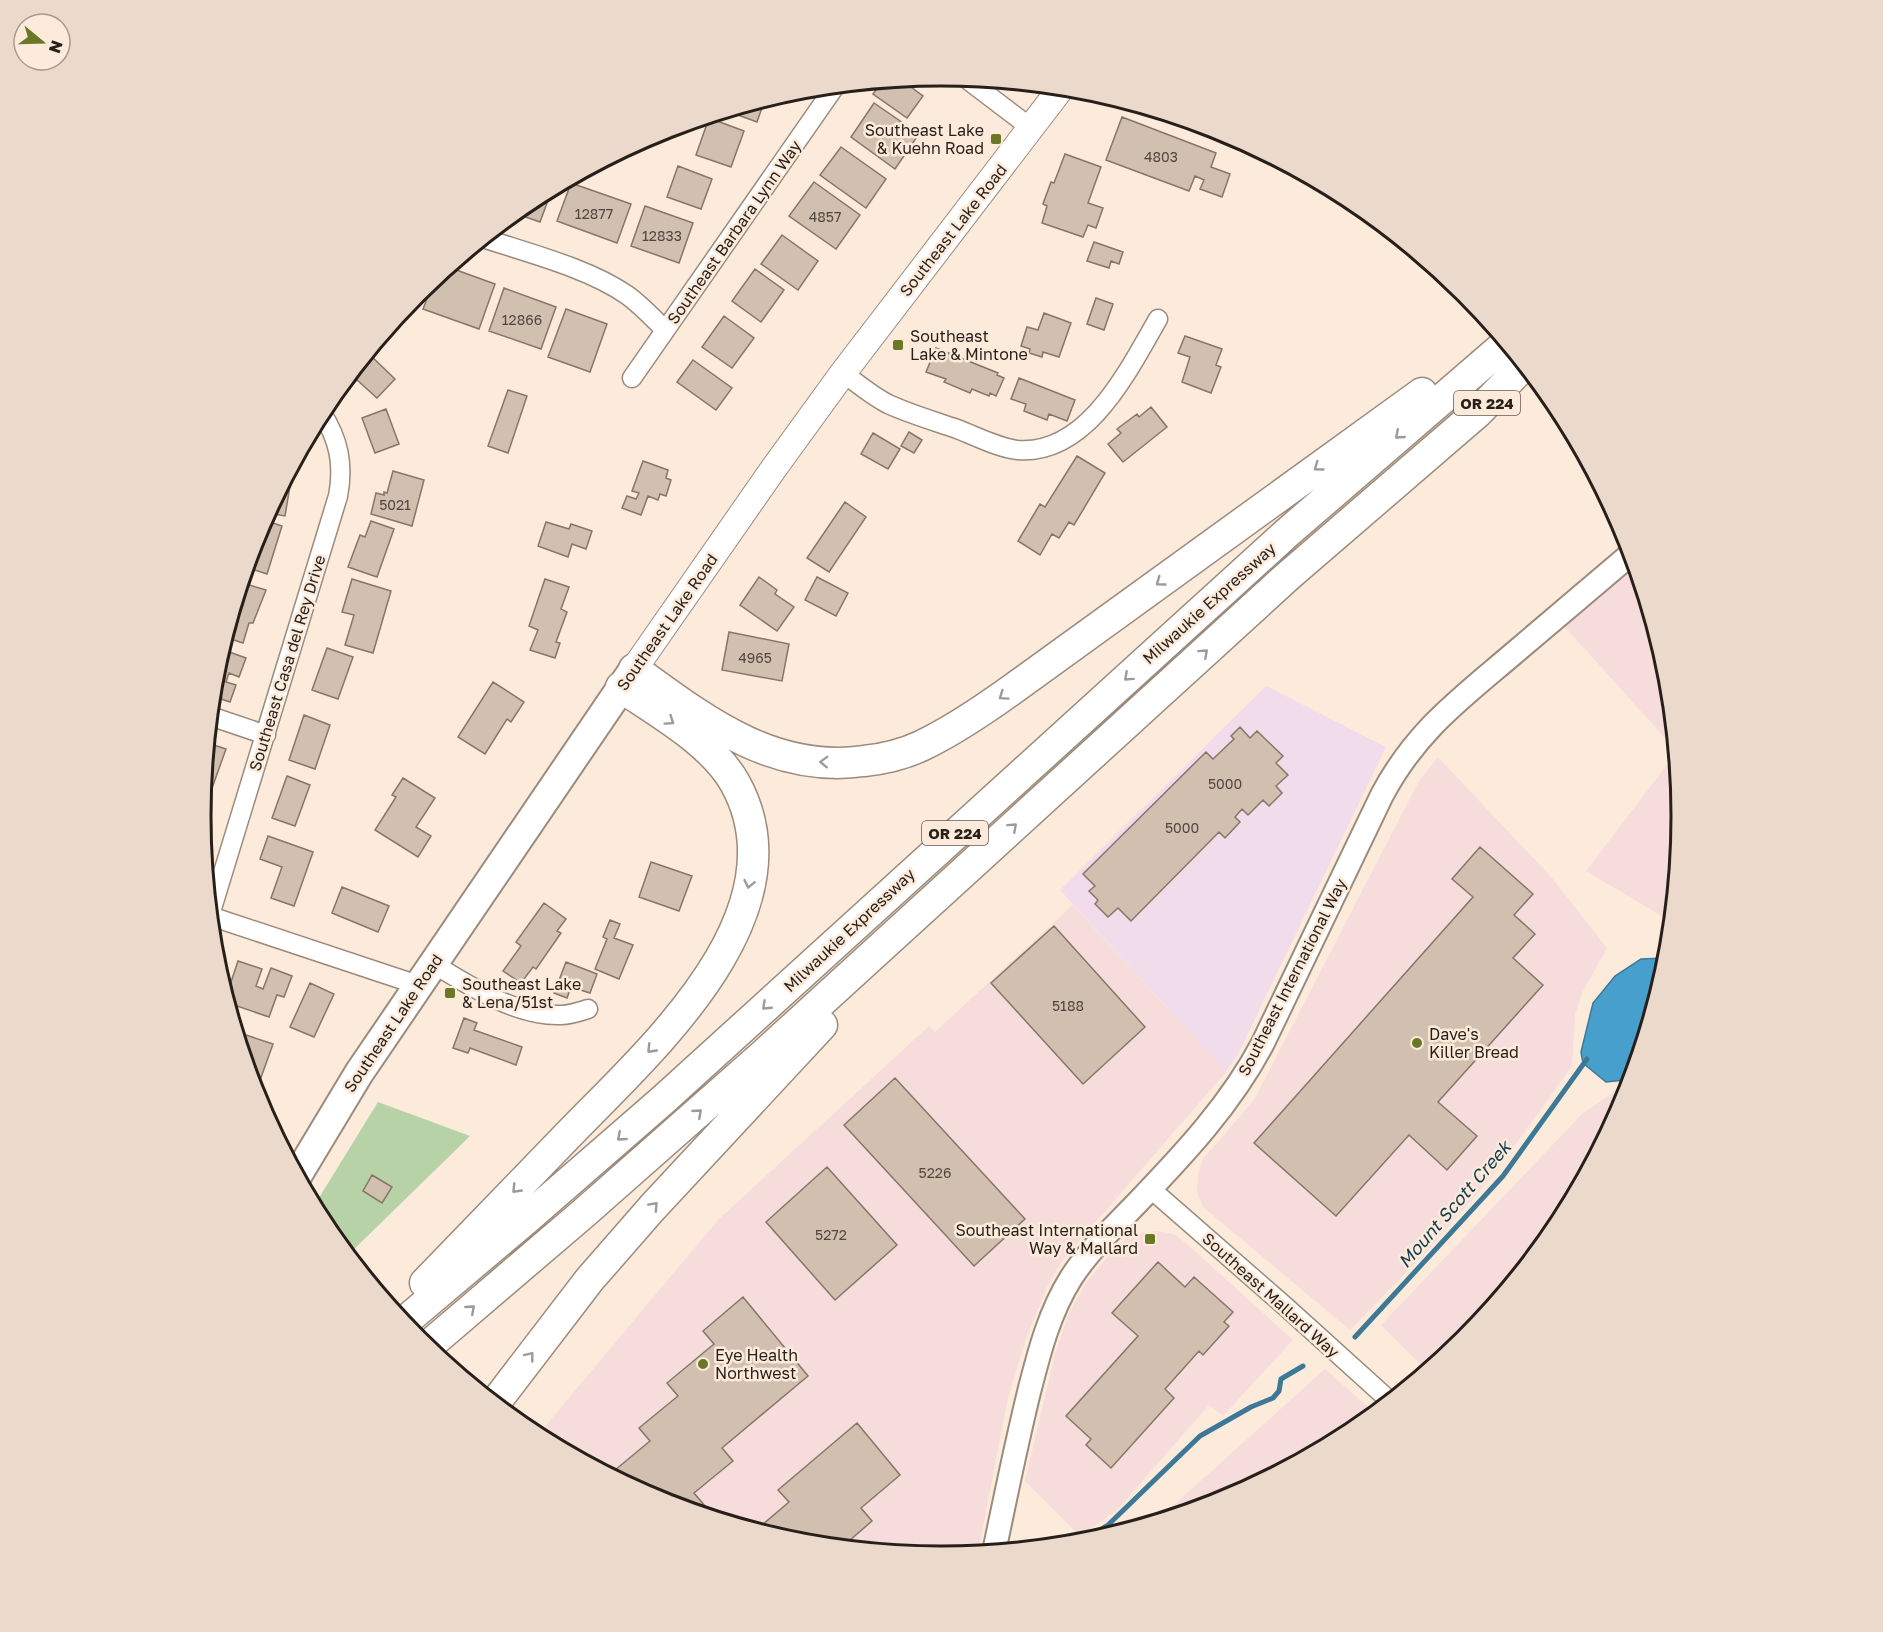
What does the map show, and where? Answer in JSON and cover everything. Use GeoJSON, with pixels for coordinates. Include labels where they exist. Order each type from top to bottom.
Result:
{"type":"FeatureCollection","features":[{"type":"Feature","properties":{"kind":"highway"},"geometry":{"type":"LineString","coordinates":[[628,678],[719,728],[760,748],[787,757],[812,762],[849,763],[882,759],[920,747],[962,724],[1010,691],[1415,397],[1501,346]]}},
{"type":"Feature","properties":{"kind":"highway","name":"Milwaukie Expressway"},"geometry":{"type":"LineString","coordinates":[[410,1318],[655,1108],[1288,532],[1502,347]]}},
{"type":"Feature","properties":{"kind":"highway","name":"Milwaukie Expressway"},"geometry":{"type":"LineString","coordinates":[[434,1341],[763,1055],[1288,576],[1477,413],[1520,369]]}},
{"type":"Feature","properties":{"kind":"highway"},"geometry":{"type":"LineString","coordinates":[[401,1307],[661,1040],[699,993],[720,961],[745,902],[752,870],[753,842],[747,812],[735,782],[718,761],[628,678]]}},
{"type":"Feature","properties":{"kind":"highway"},"geometry":{"type":"LineString","coordinates":[[500,1398],[590,1279],[629,1234],[951,884]]}},
{"type":"Feature","properties":{"kind":"main road","name":"Southeast Lake Road"},"geometry":{"type":"LineString","coordinates":[[302,1168],[344,1096],[425,974],[628,678],[843,373],[1056,95]]}},
{"type":"Feature","properties":{"kind":"street"},"geometry":{"type":"LineString","coordinates":[[977,87],[1031,128]]}},
{"type":"Feature","properties":{"kind":"street","name":"Southeast Barbara Lynn Way"},"geometry":{"type":"LineString","coordinates":[[632,378],[830,95]]}},
{"type":"Feature","properties":{"kind":"street"},"geometry":{"type":"LineString","coordinates":[[491,241],[560,264],[601,281],[626,295],[665,330]]}},
{"type":"Feature","properties":{"kind":"street"},"geometry":{"type":"LineString","coordinates":[[843,373],[887,403],[1006,447],[1032,449],[1061,440],[1084,426],[1120,384],[1158,319]]}},
{"type":"Feature","properties":{"kind":"street","name":"Southeast Casa del Rey Drive"},"geometry":{"type":"LineString","coordinates":[[216,894],[338,496],[341,463],[335,436],[327,422]]}},
{"type":"Feature","properties":{"kind":"street","name":"Southeast International Way"},"geometry":{"type":"LineString","coordinates":[[996,1544],[1022,1419],[1041,1348],[1054,1310],[1071,1277],[1209,1124],[1241,1081],[1256,1056],[1382,795],[1415,743],[1449,708],[1625,559]]}},
{"type":"Feature","properties":{"kind":"street"},"geometry":{"type":"LineString","coordinates":[[217,719],[266,735]]}},
{"type":"Feature","properties":{"kind":"street"},"geometry":{"type":"LineString","coordinates":[[218,917],[425,974],[526,1010],[563,1015],[588,1009]]}},
{"type":"Feature","properties":{"kind":"street","name":"Southeast Mallard Way"},"geometry":{"type":"LineString","coordinates":[[1151,1189],[1385,1397]]}},
{"type":"Feature","properties":{"kind":"shaded area"},"geometry":{"type":"Polygon","coordinates":[[[1629,571],[1647,627],[1658,673],[1668,741],[1563,625],[1629,571]]]}},
{"type":"Feature","properties":{"kind":"shaded area"},"geometry":{"type":"Polygon","coordinates":[[[1266,686],[1386,747],[1238,1054],[1226,1072],[1060,890],[1266,686]]]}},
{"type":"Feature","properties":{"kind":"shaded area"},"geometry":{"type":"Polygon","coordinates":[[[1438,757],[1552,878],[1607,948],[1582,993],[1575,1015],[1572,1066],[1495,1173],[1426,1252],[1350,1330],[1203,1207],[1197,1192],[1198,1174],[1203,1159],[1254,1100],[1419,781],[1438,757]]]}},
{"type":"Feature","properties":{"kind":"shaded area"},"geometry":{"type":"Polygon","coordinates":[[[1669,762],[1672,816],[1665,918],[1586,871],[1669,762]]]}},
{"type":"Feature","properties":{"kind":"shaded area"},"geometry":{"type":"Polygon","coordinates":[[[1073,905],[1226,1072],[1061,1262],[1047,1287],[1026,1339],[1008,1398],[980,1545],[894,1545],[846,1540],[752,1522],[662,1491],[576,1449],[544,1428],[718,1220],[929,1026],[935,1032],[1073,905]]]}},
{"type":"Feature","properties":{"kind":"shaded area"},"geometry":{"type":"Polygon","coordinates":[[[1617,1093],[1597,1139],[1549,1222],[1491,1298],[1458,1333],[1422,1366],[1381,1325],[1582,1114],[1611,1094],[1617,1093]]]}},
{"type":"Feature","properties":{"kind":"shaded area"},"geometry":{"type":"Polygon","coordinates":[[[1157,1231],[1174,1234],[1293,1340],[1223,1416],[1209,1405],[1117,1510],[1086,1531],[1077,1533],[1025,1481],[1055,1354],[1068,1315],[1085,1284],[1110,1254],[1125,1240],[1140,1233],[1157,1231]]]}},
{"type":"Feature","properties":{"kind":"shaded area"},"geometry":{"type":"Polygon","coordinates":[[[1325,1369],[1369,1408],[1307,1449],[1265,1471],[1221,1491],[1168,1511],[1325,1369]]]}},
{"type":"Feature","properties":{"kind":"green space"},"geometry":{"type":"Polygon","coordinates":[[[378,1102],[470,1136],[354,1249],[319,1198],[378,1102]]]}},
{"type":"Feature","properties":{"kind":"water"},"geometry":{"type":"Polygon","coordinates":[[[1658,958],[1647,1005],[1622,1080],[1606,1082],[1583,1063],[1581,1052],[1593,1003],[1615,976],[1641,959],[1658,958]]]}},
{"type":"Feature","properties":{"kind":"building"},"geometry":{"type":"Polygon","coordinates":[[[910,87],[923,96],[907,118],[873,94],[877,89],[910,87]]]}},
{"type":"Feature","properties":{"kind":"building"},"geometry":{"type":"Polygon","coordinates":[[[874,103],[919,134],[895,169],[851,137],[874,103]]]}},
{"type":"Feature","properties":{"kind":"building"},"geometry":{"type":"Polygon","coordinates":[[[762,108],[757,122],[737,115],[762,108]]]}},
{"type":"Feature","properties":{"kind":"building"},"geometry":{"type":"Polygon","coordinates":[[[1122,117],[1216,153],[1211,167],[1230,174],[1222,197],[1200,189],[1204,180],[1195,176],[1189,191],[1106,160],[1122,117]]]}},
{"type":"Feature","properties":{"kind":"building"},"geometry":{"type":"Polygon","coordinates":[[[717,121],[744,131],[731,167],[696,155],[707,124],[717,121]]]}},
{"type":"Feature","properties":{"kind":"building"},"geometry":{"type":"Polygon","coordinates":[[[841,147],[886,179],[866,208],[820,175],[841,147]]]}},
{"type":"Feature","properties":{"kind":"building"},"geometry":{"type":"Polygon","coordinates":[[[1065,154],[1101,167],[1088,203],[1103,208],[1096,228],[1088,225],[1083,237],[1042,223],[1047,206],[1043,204],[1065,154]]]}},
{"type":"Feature","properties":{"kind":"building"},"geometry":{"type":"Polygon","coordinates":[[[678,166],[712,179],[701,209],[667,197],[678,166]]]}},
{"type":"Feature","properties":{"kind":"building"},"geometry":{"type":"Polygon","coordinates":[[[814,182],[860,215],[836,249],[789,216],[814,182]]]}},
{"type":"Feature","properties":{"kind":"building"},"geometry":{"type":"Polygon","coordinates":[[[574,184],[631,204],[617,243],[557,221],[569,187],[574,184]]]}},
{"type":"Feature","properties":{"kind":"building"},"geometry":{"type":"Polygon","coordinates":[[[548,201],[540,222],[525,217],[548,201]]]}},
{"type":"Feature","properties":{"kind":"building"},"geometry":{"type":"Polygon","coordinates":[[[645,206],[693,223],[679,263],[631,246],[645,206]]]}},
{"type":"Feature","properties":{"kind":"building"},"geometry":{"type":"Polygon","coordinates":[[[782,235],[818,261],[798,290],[761,264],[782,235]]]}},
{"type":"Feature","properties":{"kind":"building"},"geometry":{"type":"Polygon","coordinates":[[[1094,242],[1123,252],[1119,264],[1111,261],[1109,268],[1087,261],[1094,242]]]}},
{"type":"Feature","properties":{"kind":"building"},"geometry":{"type":"Polygon","coordinates":[[[755,269],[784,290],[761,322],[732,301],[755,269]]]}},
{"type":"Feature","properties":{"kind":"building"},"geometry":{"type":"Polygon","coordinates":[[[457,270],[495,284],[479,329],[423,309],[428,296],[457,270]]]}},
{"type":"Feature","properties":{"kind":"building"},"geometry":{"type":"Polygon","coordinates":[[[504,288],[556,307],[541,349],[489,331],[504,288]]]}},
{"type":"Feature","properties":{"kind":"building"},"geometry":{"type":"Polygon","coordinates":[[[1096,298],[1113,304],[1104,330],[1087,324],[1096,298]]]}},
{"type":"Feature","properties":{"kind":"building"},"geometry":{"type":"Polygon","coordinates":[[[566,309],[607,324],[590,372],[548,357],[566,309]]]}},
{"type":"Feature","properties":{"kind":"building"},"geometry":{"type":"Polygon","coordinates":[[[1044,313],[1071,323],[1059,357],[1043,352],[1042,357],[1029,353],[1030,349],[1021,346],[1027,327],[1038,330],[1044,313]]]}},
{"type":"Feature","properties":{"kind":"building"},"geometry":{"type":"Polygon","coordinates":[[[724,316],[754,338],[732,368],[702,347],[724,316]]]}},
{"type":"Feature","properties":{"kind":"building"},"geometry":{"type":"Polygon","coordinates":[[[1185,336],[1222,349],[1216,365],[1221,367],[1211,393],[1182,382],[1190,357],[1178,353],[1185,336]]]}},
{"type":"Feature","properties":{"kind":"building"},"geometry":{"type":"Polygon","coordinates":[[[936,348],[998,373],[997,375],[1004,378],[996,396],[990,393],[989,396],[972,389],[970,393],[944,382],[946,379],[926,372],[936,348]]]}},
{"type":"Feature","properties":{"kind":"building"},"geometry":{"type":"Polygon","coordinates":[[[373,358],[395,379],[377,398],[357,380],[352,385],[373,358]]]}},
{"type":"Feature","properties":{"kind":"building"},"geometry":{"type":"Polygon","coordinates":[[[693,360],[732,388],[716,410],[677,382],[693,360]]]}},
{"type":"Feature","properties":{"kind":"building"},"geometry":{"type":"Polygon","coordinates":[[[1019,378],[1075,400],[1067,421],[1049,414],[1047,420],[1024,411],[1026,404],[1011,399],[1019,378]]]}},
{"type":"Feature","properties":{"kind":"building"},"geometry":{"type":"Polygon","coordinates":[[[508,390],[527,396],[508,453],[488,446],[508,390]]]}},
{"type":"Feature","properties":{"kind":"building"},"geometry":{"type":"Polygon","coordinates":[[[1151,407],[1167,427],[1123,462],[1108,444],[1121,433],[1117,429],[1137,414],[1139,417],[1151,407]]]}},
{"type":"Feature","properties":{"kind":"building"},"geometry":{"type":"Polygon","coordinates":[[[386,409],[399,444],[375,453],[362,418],[386,409]]]}},
{"type":"Feature","properties":{"kind":"building"},"geometry":{"type":"Polygon","coordinates":[[[909,432],[922,440],[914,453],[901,446],[909,432]]]}},
{"type":"Feature","properties":{"kind":"building"},"geometry":{"type":"Polygon","coordinates":[[[873,433],[900,449],[888,469],[861,454],[873,433]]]}},
{"type":"Feature","properties":{"kind":"building"},"geometry":{"type":"Polygon","coordinates":[[[1077,456],[1105,473],[1074,525],[1069,522],[1059,538],[1052,534],[1040,555],[1018,541],[1040,504],[1045,507],[1077,456]]]}},
{"type":"Feature","properties":{"kind":"building"},"geometry":{"type":"Polygon","coordinates":[[[643,461],[668,470],[666,478],[671,480],[666,496],[660,494],[658,500],[648,496],[641,515],[622,508],[627,496],[636,499],[639,493],[632,491],[643,461]]]}},
{"type":"Feature","properties":{"kind":"building"},"geometry":{"type":"Polygon","coordinates":[[[393,471],[424,480],[412,526],[371,514],[376,493],[384,495],[384,492],[387,493],[393,471]]]}},
{"type":"Feature","properties":{"kind":"building"},"geometry":{"type":"Polygon","coordinates":[[[290,486],[285,516],[276,515],[290,486]]]}},
{"type":"Feature","properties":{"kind":"building"},"geometry":{"type":"Polygon","coordinates":[[[845,502],[866,517],[829,572],[807,558],[845,502]]]}},
{"type":"Feature","properties":{"kind":"building"},"geometry":{"type":"Polygon","coordinates":[[[371,521],[394,529],[377,577],[348,567],[360,535],[365,537],[371,521]]]}},
{"type":"Feature","properties":{"kind":"building"},"geometry":{"type":"Polygon","coordinates":[[[546,522],[569,529],[571,524],[592,531],[586,549],[572,544],[568,557],[538,546],[546,522]]]}},
{"type":"Feature","properties":{"kind":"building"},"geometry":{"type":"Polygon","coordinates":[[[273,523],[282,526],[267,574],[254,570],[273,523]]]}},
{"type":"Feature","properties":{"kind":"building"},"geometry":{"type":"Polygon","coordinates":[[[759,577],[777,590],[775,594],[794,607],[777,631],[740,605],[759,577]]]}},
{"type":"Feature","properties":{"kind":"building"},"geometry":{"type":"Polygon","coordinates":[[[817,577],[848,593],[836,616],[805,600],[817,577]]]}},
{"type":"Feature","properties":{"kind":"building"},"geometry":{"type":"Polygon","coordinates":[[[352,579],[391,591],[373,653],[345,645],[354,615],[342,612],[352,579]]]}},
{"type":"Feature","properties":{"kind":"building"},"geometry":{"type":"Polygon","coordinates":[[[545,579],[569,587],[561,609],[567,612],[556,642],[560,643],[555,658],[530,650],[538,630],[529,626],[545,579]]]}},
{"type":"Feature","properties":{"kind":"building"},"geometry":{"type":"Polygon","coordinates":[[[249,585],[266,590],[253,623],[249,623],[243,643],[233,640],[249,585]]]}},
{"type":"Feature","properties":{"kind":"building"},"geometry":{"type":"Polygon","coordinates":[[[729,632],[789,644],[782,681],[722,670],[729,632]]]}},
{"type":"Feature","properties":{"kind":"building"},"geometry":{"type":"Polygon","coordinates":[[[327,648],[353,657],[338,699],[312,690],[327,648]]]}},
{"type":"Feature","properties":{"kind":"building"},"geometry":{"type":"Polygon","coordinates":[[[230,652],[246,658],[239,677],[229,673],[226,682],[236,685],[230,702],[221,699],[230,652]]]}},
{"type":"Feature","properties":{"kind":"building"},"geometry":{"type":"Polygon","coordinates":[[[493,682],[524,702],[511,722],[507,719],[485,754],[458,737],[493,682]]]}},
{"type":"Feature","properties":{"kind":"building"},"geometry":{"type":"Polygon","coordinates":[[[304,715],[330,725],[315,769],[289,760],[304,715]]]}},
{"type":"Feature","properties":{"kind":"building"},"geometry":{"type":"Polygon","coordinates":[[[1240,727],[1250,738],[1257,731],[1283,756],[1276,763],[1288,775],[1276,786],[1282,793],[1269,806],[1263,800],[1248,815],[1242,809],[1235,817],[1240,822],[1225,838],[1219,832],[1131,921],[1118,908],[1108,917],[1095,904],[1098,900],[1089,891],[1095,886],[1083,874],[1206,752],[1213,759],[1234,739],[1231,736],[1240,727]]]}},
{"type":"Feature","properties":{"kind":"building"},"geometry":{"type":"Polygon","coordinates":[[[215,745],[226,749],[212,788],[215,745]]]}},
{"type":"Feature","properties":{"kind":"building"},"geometry":{"type":"Polygon","coordinates":[[[287,776],[310,785],[295,826],[272,818],[287,776]]]}},
{"type":"Feature","properties":{"kind":"building"},"geometry":{"type":"Polygon","coordinates":[[[403,778],[435,798],[416,827],[431,836],[418,857],[375,830],[396,797],[392,795],[403,778]]]}},
{"type":"Feature","properties":{"kind":"building"},"geometry":{"type":"Polygon","coordinates":[[[268,836],[313,852],[294,906],[271,898],[282,867],[260,859],[268,836]]]}},
{"type":"Feature","properties":{"kind":"building","name":"Dave's Killer Bread"},"geometry":{"type":"Polygon","coordinates":[[[1480,847],[1533,894],[1514,915],[1535,934],[1513,958],[1543,985],[1438,1102],[1477,1136],[1447,1170],[1409,1135],[1336,1216],[1254,1143],[1473,897],[1452,879],[1480,847]]]}},
{"type":"Feature","properties":{"kind":"building"},"geometry":{"type":"Polygon","coordinates":[[[651,862],[692,876],[679,911],[639,897],[651,862]]]}},
{"type":"Feature","properties":{"kind":"building"},"geometry":{"type":"Polygon","coordinates":[[[342,887],[389,906],[378,932],[332,913],[342,887]]]}},
{"type":"Feature","properties":{"kind":"building"},"geometry":{"type":"Polygon","coordinates":[[[544,903],[566,919],[557,931],[561,933],[536,969],[533,967],[521,983],[503,971],[521,946],[516,942],[544,903]]]}},
{"type":"Feature","properties":{"kind":"building"},"geometry":{"type":"Polygon","coordinates":[[[610,920],[620,924],[614,938],[633,945],[619,979],[595,969],[607,939],[603,937],[610,920]]]}},
{"type":"Feature","properties":{"kind":"building"},"geometry":{"type":"Polygon","coordinates":[[[1054,926],[1145,1027],[1083,1084],[991,983],[1054,926]]]}},
{"type":"Feature","properties":{"kind":"building"},"geometry":{"type":"Polygon","coordinates":[[[238,961],[262,969],[256,986],[263,989],[271,968],[292,976],[284,997],[277,995],[269,1017],[236,1006],[231,983],[238,961]]]}},
{"type":"Feature","properties":{"kind":"building"},"geometry":{"type":"Polygon","coordinates":[[[566,962],[597,974],[590,993],[571,987],[567,998],[554,993],[566,962]]]}},
{"type":"Feature","properties":{"kind":"building"},"geometry":{"type":"Polygon","coordinates":[[[310,983],[334,994],[314,1037],[290,1027],[310,983]]]}},
{"type":"Feature","properties":{"kind":"building"},"geometry":{"type":"Polygon","coordinates":[[[464,1018],[477,1023],[474,1030],[522,1047],[516,1065],[470,1048],[468,1053],[453,1048],[464,1018]]]}},
{"type":"Feature","properties":{"kind":"building"},"geometry":{"type":"Polygon","coordinates":[[[246,1036],[273,1044],[261,1079],[250,1051],[246,1036]]]}},
{"type":"Feature","properties":{"kind":"building"},"geometry":{"type":"Polygon","coordinates":[[[895,1078],[1025,1219],[974,1266],[844,1125],[895,1078]]]}},
{"type":"Feature","properties":{"kind":"building"},"geometry":{"type":"Polygon","coordinates":[[[827,1167],[897,1245],[835,1300],[766,1222],[827,1167]]]}},
{"type":"Feature","properties":{"kind":"building"},"geometry":{"type":"Polygon","coordinates":[[[372,1175],[392,1187],[382,1203],[363,1191],[372,1175]]]}},
{"type":"Feature","properties":{"kind":"building"},"geometry":{"type":"Polygon","coordinates":[[[1158,1262],[1185,1287],[1194,1277],[1233,1312],[1224,1322],[1229,1326],[1203,1355],[1199,1351],[1165,1389],[1174,1398],[1111,1468],[1086,1445],[1091,1439],[1066,1416],[1138,1336],[1112,1313],[1158,1262]]]}},
{"type":"Feature","properties":{"kind":"building"},"geometry":{"type":"Polygon","coordinates":[[[743,1297],[808,1376],[722,1448],[733,1461],[694,1493],[704,1507],[615,1470],[650,1441],[639,1428],[678,1396],[667,1383],[714,1344],[703,1331],[743,1297]]]}},
{"type":"Feature","properties":{"kind":"building"},"geometry":{"type":"Polygon","coordinates":[[[857,1423],[900,1475],[861,1508],[872,1521],[850,1540],[763,1524],[789,1502],[778,1490],[857,1423]]]}},
{"type":"Feature","properties":{"kind":"waterway","name":"Mount Scott Creek"},"geometry":{"type":"LineString","coordinates":[[1355,1337],[1503,1176],[1587,1059]]}},
{"type":"Feature","properties":{"kind":"waterway","name":"Mount Scott Creek"},"geometry":{"type":"LineString","coordinates":[[1103,1528],[1200,1436],[1251,1407],[1273,1398],[1279,1391],[1281,1379],[1303,1366]]}},
{"type":"Feature","properties":{"kind":"place","name":"Southeast Lake & Kuehn Road"},"geometry":{"type":"Point","coordinates":[996,139]}},
{"type":"Feature","properties":{"kind":"place","name":"Southeast Lake & Mintone"},"geometry":{"type":"Point","coordinates":[898,345]}},
{"type":"Feature","properties":{"kind":"place","name":"Southeast Lake & Lena/51st"},"geometry":{"type":"Point","coordinates":[450,993]}},
{"type":"Feature","properties":{"kind":"place","name":"Dave's Killer Bread"},"geometry":{"type":"Point","coordinates":[1417,1043]}},
{"type":"Feature","properties":{"kind":"place","name":"Southeast International Way & Mallard"},"geometry":{"type":"Point","coordinates":[1150,1239]}},
{"type":"Feature","properties":{"kind":"place","name":"Eye Health Northwest"},"geometry":{"type":"Point","coordinates":[703,1364]}}]}
